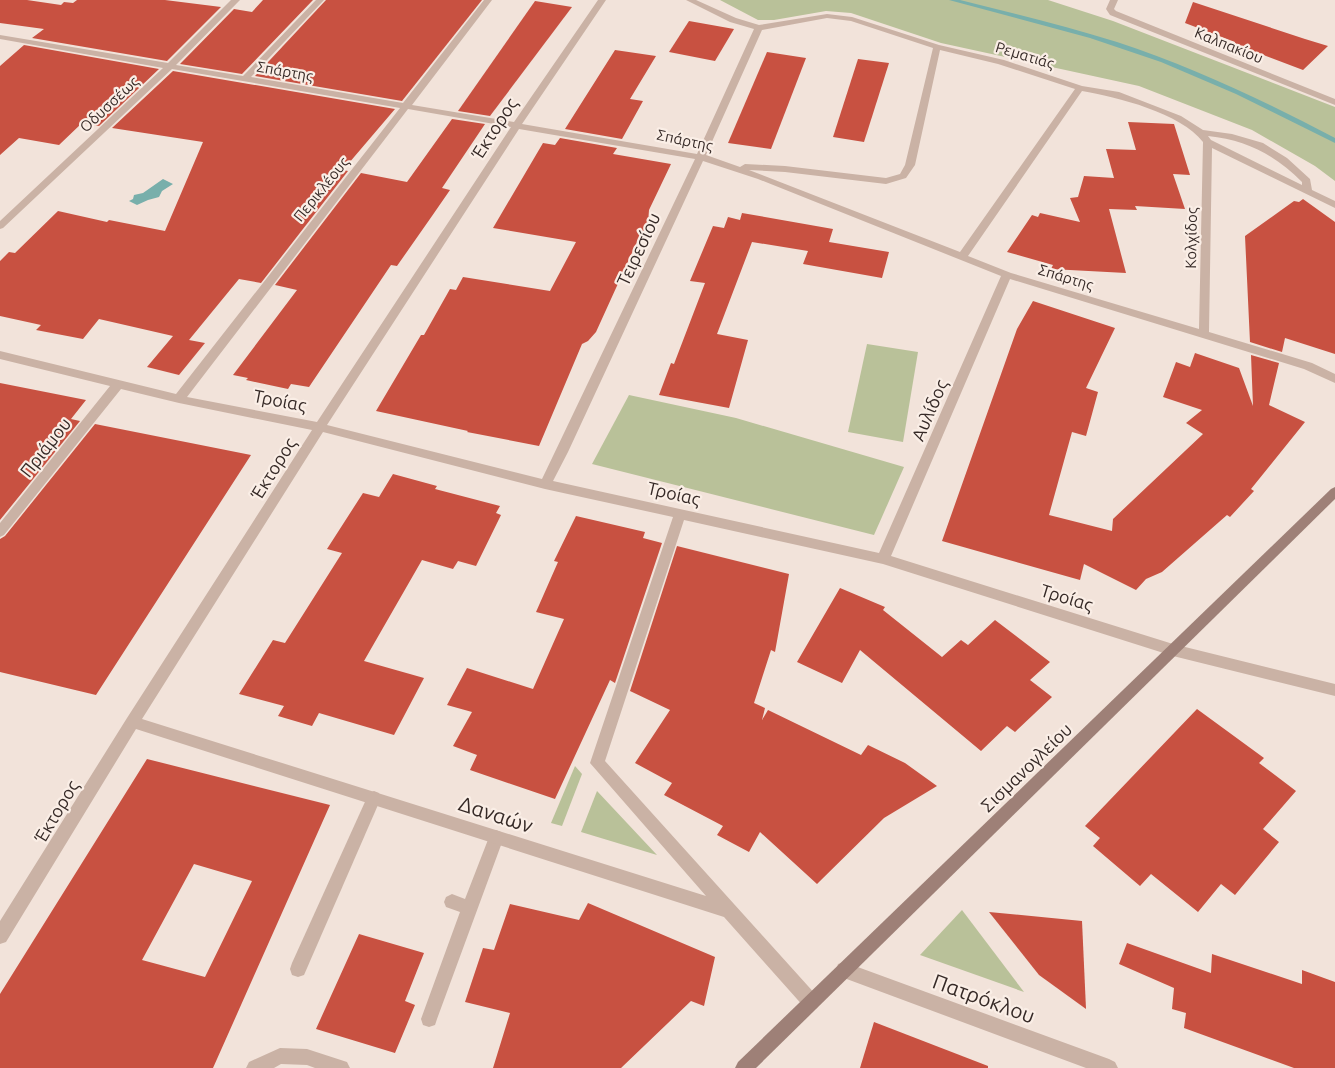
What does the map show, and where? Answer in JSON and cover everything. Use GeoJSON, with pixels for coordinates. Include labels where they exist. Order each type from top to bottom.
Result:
{"type":"FeatureCollection","features":[{"type":"Feature","properties":{"kind":"street","name":"Οδυσσέως"},"geometry":{"type":"LineString","coordinates":[[0,226],[170,66],[236,0]]}},
{"type":"Feature","properties":{"kind":"street"},"geometry":{"type":"LineString","coordinates":[[244,80],[320,0]]}},
{"type":"Feature","properties":{"kind":"street","name":"Περικλέους"},"geometry":{"type":"LineString","coordinates":[[179,399],[294,248],[488,0]]}},
{"type":"Feature","properties":{"kind":"street","name":"Έκτορος"},"geometry":{"type":"LineString","coordinates":[[0,936],[132,722],[320,427],[516,124],[602,0]]}},
{"type":"Feature","properties":{"kind":"street","name":"Ρεματιάς"},"geometry":{"type":"LineString","coordinates":[[690,0],[733,20],[759,28],[827,16],[852,19],[937,47],[1001,62],[1080,88],[1116,94],[1178,118],[1200,133],[1208,142],[1335,205]]}},
{"type":"Feature","properties":{"kind":"street","name":"Καλπακίου"},"geometry":{"type":"LineString","coordinates":[[1114,0],[1110,9],[1113,13],[1335,102]]}},
{"type":"Feature","properties":{"kind":"street","name":"Τειρεσίου"},"geometry":{"type":"LineString","coordinates":[[545,484],[701,157],[759,28]]}},
{"type":"Feature","properties":{"kind":"street","name":"Σπάρτης"},"geometry":{"type":"LineString","coordinates":[[0,37],[701,157],[732,167],[1006,275],[1308,366],[1335,378]]}},
{"type":"Feature","properties":{"kind":"street"},"geometry":{"type":"LineString","coordinates":[[732,167],[785,169],[886,181],[903,176],[910,165],[937,47]]}},
{"type":"Feature","properties":{"kind":"street"},"geometry":{"type":"LineString","coordinates":[[961,258],[1080,88]]}},
{"type":"Feature","properties":{"kind":"street"},"geometry":{"type":"LineString","coordinates":[[1200,133],[1249,140],[1271,150],[1292,166],[1307,181],[1307,190]]}},
{"type":"Feature","properties":{"kind":"street","name":"Κολχίδος"},"geometry":{"type":"LineString","coordinates":[[1204,335],[1208,142]]}},
{"type":"Feature","properties":{"kind":"street","name":"Αυλίδος"},"geometry":{"type":"LineString","coordinates":[[884,560],[1006,275]]}},
{"type":"Feature","properties":{"kind":"street","name":"Τροίας"},"geometry":{"type":"LineString","coordinates":[[0,355],[179,399],[320,427],[545,484],[884,560],[1173,650],[1335,690]]}},
{"type":"Feature","properties":{"kind":"street","name":"Πριάμου"},"geometry":{"type":"LineString","coordinates":[[0,532],[118,384]]}},
{"type":"Feature","properties":{"kind":"street","name":"Σισμανογλείου"},"geometry":{"type":"LineString","coordinates":[[744,1068],[1335,492]]}},
{"type":"Feature","properties":{"kind":"street"},"geometry":{"type":"LineString","coordinates":[[680,514],[597,762],[811,1002]]}},
{"type":"Feature","properties":{"kind":"street","name":"Δαναών"},"geometry":{"type":"LineString","coordinates":[[132,722],[730,911]]}},
{"type":"Feature","properties":{"kind":"street"},"geometry":{"type":"LineString","coordinates":[[298,969],[374,798]]}},
{"type":"Feature","properties":{"kind":"street"},"geometry":{"type":"LineString","coordinates":[[429,1019],[496,837]]}},
{"type":"Feature","properties":{"kind":"street"},"geometry":{"type":"LineString","coordinates":[[452,902],[470,908]]}},
{"type":"Feature","properties":{"kind":"street","name":"Πατρόκλου"},"geometry":{"type":"LineString","coordinates":[[844,970],[1109,1068]]}},
{"type":"Feature","properties":{"kind":"street"},"geometry":{"type":"LineString","coordinates":[[255,1068],[280,1056],[307,1057],[341,1068]]}},
{"type":"Feature","properties":{"kind":"green space"},"geometry":{"type":"Polygon","coordinates":[[[720,0],[1048,0],[1113,21],[1335,107],[1335,181],[1315,166],[1252,130],[1139,86],[941,43],[851,13],[826,11],[774,20],[758,20],[720,0]]]}},
{"type":"Feature","properties":{"kind":"green space"},"geometry":{"type":"Polygon","coordinates":[[[867,344],[918,352],[903,442],[848,432],[867,344]]]}},
{"type":"Feature","properties":{"kind":"green space"},"geometry":{"type":"Polygon","coordinates":[[[629,395],[736,418],[904,467],[874,535],[592,464],[629,395]]]}},
{"type":"Feature","properties":{"kind":"green space"},"geometry":{"type":"Polygon","coordinates":[[[575,766],[582,774],[562,826],[551,823],[575,766]]]}},
{"type":"Feature","properties":{"kind":"green space"},"geometry":{"type":"Polygon","coordinates":[[[597,791],[657,855],[581,832],[597,791]]]}},
{"type":"Feature","properties":{"kind":"green space"},"geometry":{"type":"Polygon","coordinates":[[[962,910],[1024,992],[920,955],[962,910]]]}},
{"type":"Feature","properties":{"kind":"water"},"geometry":{"type":"Polygon","coordinates":[[[163,179],[173,184],[162,191],[159,197],[137,205],[129,201],[133,199],[134,195],[143,193],[163,179]]]}},
{"type":"Feature","properties":{"kind":"building"},"geometry":{"type":"Polygon","coordinates":[[[0,0],[27,0],[61,5],[64,2],[73,3],[77,0],[165,0],[221,7],[167,61],[32,38],[44,29],[0,23],[0,0]]]}},
{"type":"Feature","properties":{"kind":"building"},"geometry":{"type":"Polygon","coordinates":[[[263,0],[313,0],[242,74],[180,64],[234,9],[252,12],[263,0]]]}},
{"type":"Feature","properties":{"kind":"building"},"geometry":{"type":"Polygon","coordinates":[[[326,0],[482,0],[402,101],[255,76],[326,0]]]}},
{"type":"Feature","properties":{"kind":"building"},"geometry":{"type":"Polygon","coordinates":[[[535,1],[572,7],[490,116],[458,111],[535,1]]]}},
{"type":"Feature","properties":{"kind":"building"},"geometry":{"type":"Polygon","coordinates":[[[1193,2],[1328,46],[1303,70],[1185,23],[1193,2]]]}},
{"type":"Feature","properties":{"kind":"building"},"geometry":{"type":"Polygon","coordinates":[[[689,21],[734,29],[715,61],[669,52],[689,21]]]}},
{"type":"Feature","properties":{"kind":"building"},"geometry":{"type":"Polygon","coordinates":[[[24,45],[159,69],[99,126],[82,123],[59,145],[19,138],[0,155],[0,66],[24,45]]]}},
{"type":"Feature","properties":{"kind":"building"},"geometry":{"type":"Polygon","coordinates":[[[615,50],[656,56],[630,99],[643,101],[622,139],[565,129],[615,50]]]}},
{"type":"Feature","properties":{"kind":"building"},"geometry":{"type":"Polygon","coordinates":[[[767,52],[806,58],[771,149],[728,143],[767,52]]]}},
{"type":"Feature","properties":{"kind":"building"},"geometry":{"type":"Polygon","coordinates":[[[858,59],[889,63],[864,142],[833,137],[858,59]]]}},
{"type":"Feature","properties":{"kind":"building"},"geometry":{"type":"Polygon","coordinates":[[[173,71],[395,109],[343,170],[348,171],[261,283],[239,279],[189,340],[205,343],[179,375],[147,367],[173,336],[99,319],[83,339],[36,330],[41,325],[0,316],[0,261],[9,252],[15,253],[58,211],[107,222],[109,220],[165,231],[203,142],[112,128],[173,71]]]}},
{"type":"Feature","properties":{"kind":"building"},"geometry":{"type":"Polygon","coordinates":[[[452,119],[485,124],[442,188],[450,190],[397,266],[391,265],[309,387],[291,384],[288,389],[246,380],[248,378],[233,375],[297,290],[275,285],[361,173],[407,182],[452,119]]]}},
{"type":"Feature","properties":{"kind":"building"},"geometry":{"type":"Polygon","coordinates":[[[1128,122],[1174,124],[1190,175],[1173,174],[1185,209],[1135,206],[1137,210],[1109,209],[1126,273],[1051,269],[1053,265],[1007,252],[1032,215],[1038,217],[1040,213],[1080,222],[1070,198],[1078,197],[1084,176],[1114,178],[1106,149],[1136,150],[1128,122]]]}},
{"type":"Feature","properties":{"kind":"building"},"geometry":{"type":"Polygon","coordinates":[[[560,138],[617,148],[613,154],[671,164],[649,210],[648,223],[636,244],[596,332],[588,341],[582,344],[539,446],[376,411],[421,335],[424,335],[450,289],[456,290],[463,277],[550,291],[576,242],[493,228],[543,143],[555,145],[560,138]]]}},
{"type":"Feature","properties":{"kind":"building"},"geometry":{"type":"Polygon","coordinates":[[[1303,199],[1335,222],[1335,354],[1285,338],[1282,352],[1250,342],[1245,236],[1294,201],[1299,202],[1303,199]]]}},
{"type":"Feature","properties":{"kind":"building"},"geometry":{"type":"Polygon","coordinates":[[[742,213],[833,229],[829,242],[889,252],[882,278],[803,264],[808,251],[752,242],[717,334],[748,340],[729,408],[659,395],[671,363],[674,364],[705,283],[690,281],[713,226],[724,228],[728,217],[740,220],[742,213]]]}},
{"type":"Feature","properties":{"kind":"building"},"geometry":{"type":"Polygon","coordinates":[[[1033,301],[1115,328],[1086,388],[1098,392],[1086,436],[1072,432],[1049,515],[1112,531],[1113,519],[1203,434],[1186,423],[1202,410],[1163,397],[1176,362],[1190,367],[1195,353],[1239,368],[1253,406],[1251,355],[1279,363],[1269,405],[1305,422],[1251,489],[1254,491],[1230,517],[1227,515],[1162,572],[1146,579],[1136,590],[1084,564],[1080,580],[942,541],[1017,329],[1033,301]]]}},
{"type":"Feature","properties":{"kind":"building"},"geometry":{"type":"Polygon","coordinates":[[[0,383],[86,400],[71,419],[80,421],[0,520],[0,383]]]}},
{"type":"Feature","properties":{"kind":"building"},"geometry":{"type":"Polygon","coordinates":[[[95,424],[251,455],[96,695],[0,672],[0,539],[5,536],[95,424]]]}},
{"type":"Feature","properties":{"kind":"building"},"geometry":{"type":"Polygon","coordinates":[[[393,474],[437,486],[435,489],[500,506],[496,513],[501,515],[476,566],[458,561],[453,569],[422,560],[364,661],[424,678],[394,735],[319,713],[312,726],[278,716],[284,706],[239,694],[273,640],[285,643],[342,553],[327,549],[363,493],[379,497],[393,474]]]}},
{"type":"Feature","properties":{"kind":"building"},"geometry":{"type":"Polygon","coordinates":[[[576,516],[645,532],[643,538],[662,543],[615,683],[610,680],[555,799],[470,770],[477,755],[453,746],[472,712],[447,705],[467,668],[533,689],[564,619],[536,612],[558,562],[554,561],[576,516]]]}},
{"type":"Feature","properties":{"kind":"building"},"geometry":{"type":"Polygon","coordinates":[[[677,546],[789,574],[775,652],[771,650],[754,703],[765,708],[762,720],[768,710],[861,755],[868,745],[905,763],[937,786],[884,818],[817,884],[760,832],[749,852],[717,835],[723,826],[664,795],[672,783],[635,763],[670,710],[630,691],[677,546]]]}},
{"type":"Feature","properties":{"kind":"building"},"geometry":{"type":"Polygon","coordinates":[[[840,588],[885,607],[883,610],[942,657],[961,640],[968,645],[995,620],[1050,662],[1030,680],[1052,697],[1015,732],[1007,726],[981,751],[860,650],[842,683],[797,662],[840,588]]]}},
{"type":"Feature","properties":{"kind":"building"},"geometry":{"type":"Polygon","coordinates":[[[1197,709],[1264,758],[1259,763],[1296,791],[1263,829],[1279,842],[1235,895],[1221,884],[1198,912],[1151,874],[1140,886],[1093,846],[1100,838],[1085,826],[1197,709]]]}},
{"type":"Feature","properties":{"kind":"building"},"geometry":{"type":"Polygon","coordinates":[[[147,759],[330,805],[213,1068],[0,1068],[0,994],[147,759]],[[194,864],[142,960],[205,977],[252,881],[194,864]]]}},
{"type":"Feature","properties":{"kind":"building"},"geometry":{"type":"Polygon","coordinates":[[[588,903],[715,957],[704,1006],[691,1001],[621,1068],[493,1068],[510,1013],[465,1002],[483,948],[494,950],[510,904],[579,920],[588,903]]]}},
{"type":"Feature","properties":{"kind":"building"},"geometry":{"type":"Polygon","coordinates":[[[989,912],[1082,921],[1086,1009],[1039,975],[989,912]]]}},
{"type":"Feature","properties":{"kind":"building"},"geometry":{"type":"Polygon","coordinates":[[[359,934],[424,953],[405,1001],[415,1005],[395,1053],[316,1029],[359,934]]]}},
{"type":"Feature","properties":{"kind":"building"},"geometry":{"type":"Polygon","coordinates":[[[1127,943],[1211,973],[1212,954],[1302,984],[1302,970],[1335,982],[1335,1068],[1294,1068],[1184,1028],[1186,1013],[1172,1009],[1174,988],[1119,964],[1127,943]]]}},
{"type":"Feature","properties":{"kind":"building"},"geometry":{"type":"Polygon","coordinates":[[[874,1022],[988,1066],[988,1068],[860,1068],[874,1022]]]}},
{"type":"Feature","properties":{"kind":"waterway"},"geometry":{"type":"LineString","coordinates":[[952,0],[1069,30],[1163,61],[1238,92],[1335,141]]}}]}
